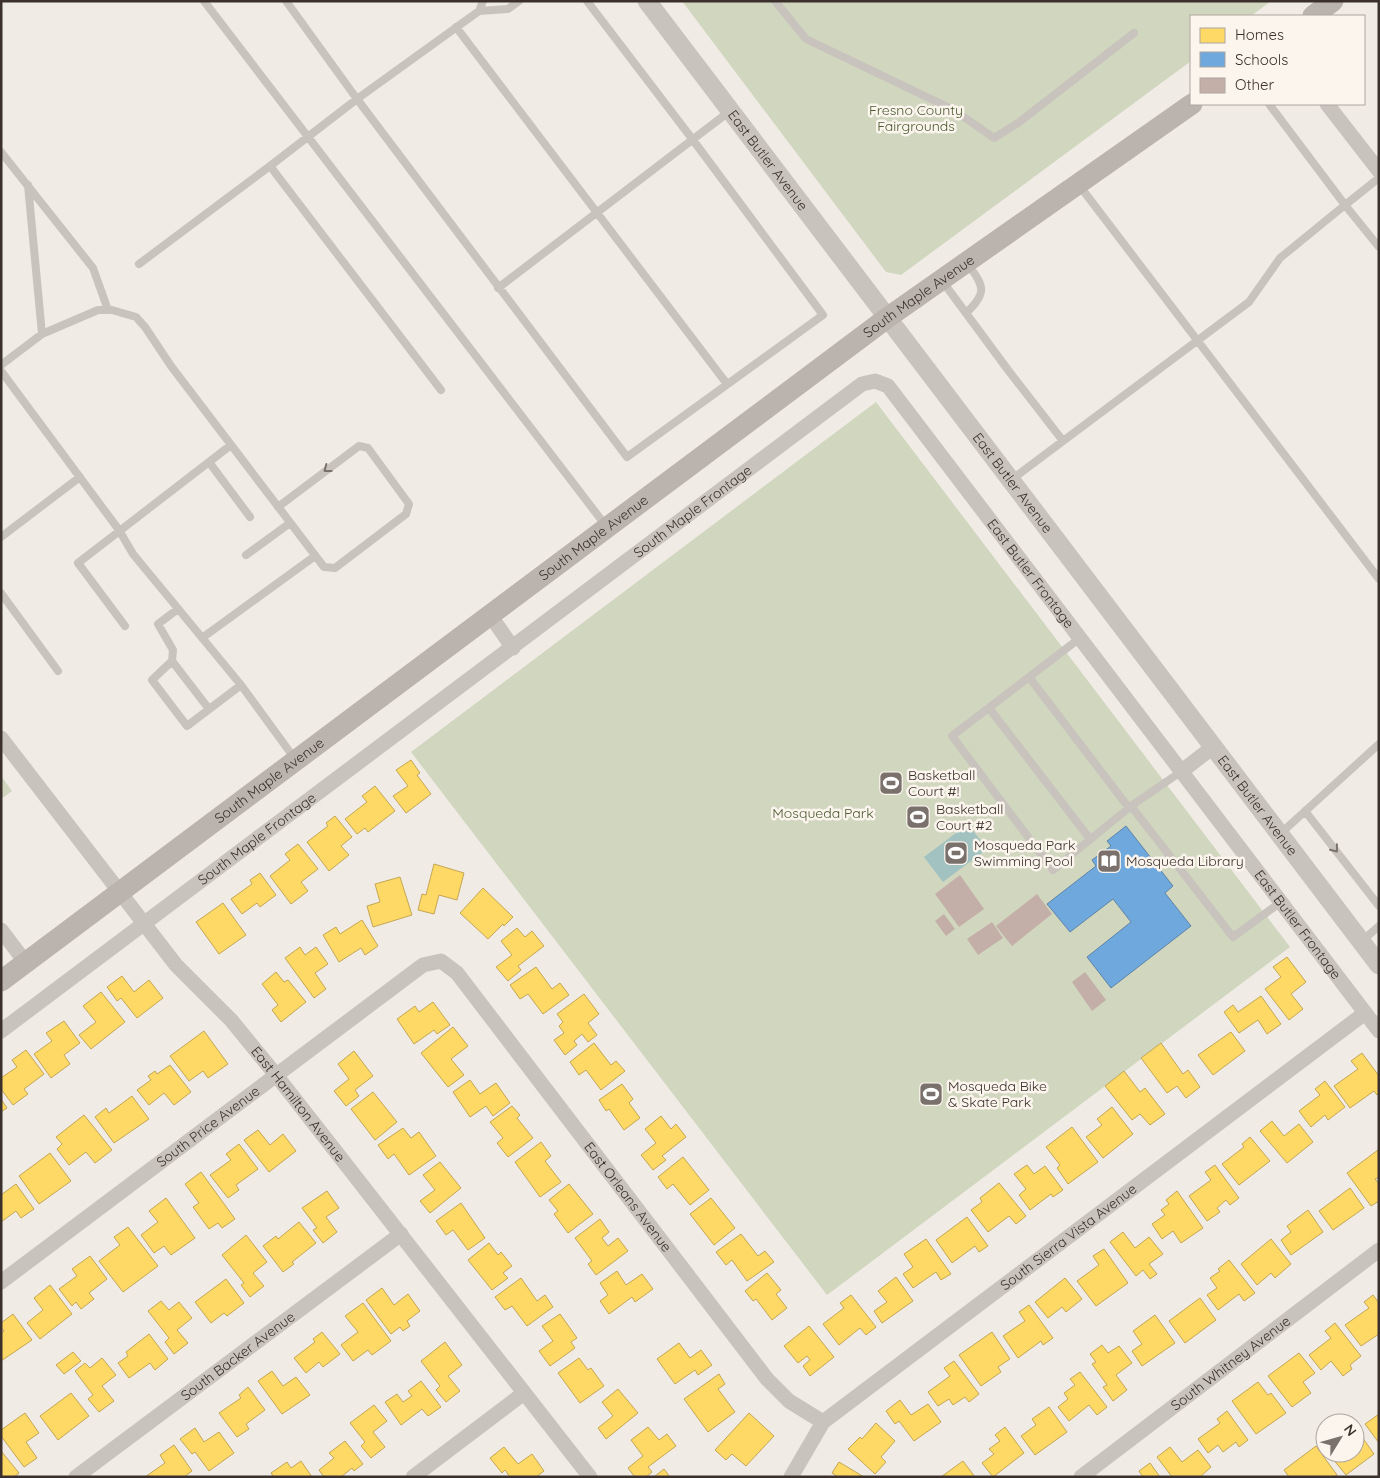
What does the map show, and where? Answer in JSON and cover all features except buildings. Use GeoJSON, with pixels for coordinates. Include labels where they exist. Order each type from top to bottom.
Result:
{"type":"FeatureCollection","features":[{"type":"Feature","properties":{"kind":"main road"},"geometry":{"type":"LineString","coordinates":[[1314,15],[1334,1]]}},
{"type":"Feature","properties":{"kind":"main road","name":"South Maple Avenue"},"geometry":{"type":"LineString","coordinates":[[1,981],[887,318],[1191,105]]}},
{"type":"Feature","properties":{"kind":"street","name":"East Butler Avenue"},"geometry":{"type":"LineString","coordinates":[[647,1],[1379,965]]}},
{"type":"Feature","properties":{"kind":"street"},"geometry":{"type":"LineString","coordinates":[[1328,105],[1379,171]]}},
{"type":"Feature","properties":{"kind":"street","name":"East Butler Frontage"},"geometry":{"type":"LineString","coordinates":[[875,382],[888,386],[1379,1031]]}},
{"type":"Feature","properties":{"kind":"street","name":"South Maple Frontage"},"geometry":{"type":"LineString","coordinates":[[1,1031],[862,384],[875,382]]}},
{"type":"Feature","properties":{"kind":"street"},"geometry":{"type":"LineString","coordinates":[[490,615],[513,648]]}},
{"type":"Feature","properties":{"kind":"street","name":"East Hamilton Avenue"},"geometry":{"type":"LineString","coordinates":[[1,738],[176,965],[231,1020],[276,1075],[590,1477]]}},
{"type":"Feature","properties":{"kind":"street"},"geometry":{"type":"LineString","coordinates":[[1182,771],[1213,747]]}},
{"type":"Feature","properties":{"kind":"street"},"geometry":{"type":"LineString","coordinates":[[1,930],[26,963]]}},
{"type":"Feature","properties":{"kind":"street","name":"South Price Avenue"},"geometry":{"type":"LineString","coordinates":[[1,1282],[423,965],[441,961]]}},
{"type":"Feature","properties":{"kind":"street","name":"East Orleans Avenue"},"geometry":{"type":"LineString","coordinates":[[441,961],[457,974],[767,1379],[788,1401],[823,1422]]}},
{"type":"Feature","properties":{"kind":"street","name":"South Sierra Vista Avenue"},"geometry":{"type":"LineString","coordinates":[[791,1477],[823,1422],[1365,1013]]}},
{"type":"Feature","properties":{"kind":"street","name":"South Backer Avenue"},"geometry":{"type":"LineString","coordinates":[[76,1477],[401,1234]]}},
{"type":"Feature","properties":{"kind":"street","name":"South Whitney Avenue"},"geometry":{"type":"LineString","coordinates":[[1081,1477],[1379,1250]]}},
{"type":"Feature","properties":{"kind":"street"},"geometry":{"type":"LineString","coordinates":[[413,1477],[524,1393]]}},
{"type":"Feature","properties":{"kind":"lane"},"geometry":{"type":"LineString","coordinates":[[204,1],[608,528]]}},
{"type":"Feature","properties":{"kind":"lane"},"geometry":{"type":"LineString","coordinates":[[286,1],[498,288],[627,457],[823,315],[587,1]]}},
{"type":"Feature","properties":{"kind":"lane"},"geometry":{"type":"LineString","coordinates":[[479,11],[483,1]]}},
{"type":"Feature","properties":{"kind":"lane"},"geometry":{"type":"LineString","coordinates":[[140,264],[357,99],[479,11],[490,1]]}},
{"type":"Feature","properties":{"kind":"lane"},"geometry":{"type":"LineString","coordinates":[[479,11],[508,9],[519,1]]}},
{"type":"Feature","properties":{"kind":"lane"},"geometry":{"type":"LineString","coordinates":[[775,1],[806,39],[954,110],[994,138],[1018,124],[1134,33]]}},
{"type":"Feature","properties":{"kind":"lane"},"geometry":{"type":"LineString","coordinates":[[456,27],[727,384]]}},
{"type":"Feature","properties":{"kind":"lane"},"geometry":{"type":"LineString","coordinates":[[1270,105],[1379,248]]}},
{"type":"Feature","properties":{"kind":"lane"},"geometry":{"type":"LineString","coordinates":[[498,288],[730,111]]}},
{"type":"Feature","properties":{"kind":"lane"},"geometry":{"type":"LineString","coordinates":[[1,152],[93,268],[108,310]]}},
{"type":"Feature","properties":{"kind":"lane"},"geometry":{"type":"LineString","coordinates":[[270,166],[441,390]]}},
{"type":"Feature","properties":{"kind":"lane"},"geometry":{"type":"LineString","coordinates":[[1011,480],[1249,302],[1280,258],[1379,178]]}},
{"type":"Feature","properties":{"kind":"lane"},"geometry":{"type":"LineString","coordinates":[[28,185],[42,334]]}},
{"type":"Feature","properties":{"kind":"lane"},"geometry":{"type":"LineString","coordinates":[[1079,185],[1379,579]]}},
{"type":"Feature","properties":{"kind":"lane"},"geometry":{"type":"LineString","coordinates":[[966,313],[975,305],[982,289],[982,284],[967,263]]}},
{"type":"Feature","properties":{"kind":"lane"},"geometry":{"type":"LineString","coordinates":[[942,280],[1063,441]]}},
{"type":"Feature","properties":{"kind":"lane"},"geometry":{"type":"LineString","coordinates":[[1,365],[42,334],[98,310],[125,313],[136,318],[145,327],[171,366],[324,567],[335,568],[406,514],[409,504],[368,448],[359,446],[278,506]]}},
{"type":"Feature","properties":{"kind":"lane"},"geometry":{"type":"LineString","coordinates":[[1,370],[119,530],[133,554],[241,684],[296,760]]}},
{"type":"Feature","properties":{"kind":"lane"},"geometry":{"type":"LineString","coordinates":[[125,626],[78,562],[232,445]]}},
{"type":"Feature","properties":{"kind":"lane"},"geometry":{"type":"LineString","coordinates":[[209,462],[250,517]]}},
{"type":"Feature","properties":{"kind":"lane"},"geometry":{"type":"LineString","coordinates":[[1,537],[80,477]]}},
{"type":"Feature","properties":{"kind":"lane"},"geometry":{"type":"LineString","coordinates":[[246,555],[290,523]]}},
{"type":"Feature","properties":{"kind":"lane"},"geometry":{"type":"LineString","coordinates":[[202,638],[315,556]]}},
{"type":"Feature","properties":{"kind":"lane"},"geometry":{"type":"LineString","coordinates":[[1,593],[58,670]]}},
{"type":"Feature","properties":{"kind":"lane"},"geometry":{"type":"LineString","coordinates":[[178,609],[158,624],[173,650],[172,661],[152,680],[187,726],[241,684]]}},
{"type":"Feature","properties":{"kind":"lane"},"geometry":{"type":"LineString","coordinates":[[1080,638],[952,736],[1052,870],[1130,807],[1182,771]]}},
{"type":"Feature","properties":{"kind":"lane"},"geometry":{"type":"LineString","coordinates":[[172,661],[209,709]]}},
{"type":"Feature","properties":{"kind":"lane"},"geometry":{"type":"LineString","coordinates":[[1029,677],[1233,937],[1281,902]]}},
{"type":"Feature","properties":{"kind":"lane"},"geometry":{"type":"LineString","coordinates":[[989,708],[1090,839]]}},
{"type":"Feature","properties":{"kind":"lane"},"geometry":{"type":"LineString","coordinates":[[1280,834],[1379,744]]}},
{"type":"Feature","properties":{"kind":"lane"},"geometry":{"type":"LineString","coordinates":[[1305,811],[1379,906]]}},
{"type":"Feature","properties":{"kind":"lane"},"geometry":{"type":"LineString","coordinates":[[1361,941],[1379,926]]}},
{"type":"Feature","properties":{"kind":"green space","name":"Fresno County Fairgrounds"},"geometry":{"type":"Polygon","coordinates":[[[682,1],[1271,1],[1252,15],[1190,15],[1190,62],[901,275],[886,272],[682,1]]]}},
{"type":"Feature","properties":{"kind":"green space","name":"Mosqueda Park"},"geometry":{"type":"Polygon","coordinates":[[[876,402],[1290,947],[827,1295],[411,752],[876,402]]]}},
{"type":"Feature","properties":{"kind":"green space"},"geometry":{"type":"Polygon","coordinates":[[[1,776],[12,791],[1,799],[1,776]]]}},
{"type":"Feature","properties":{"kind":"water","name":"Mosqueda Park Swimming Pool"},"geometry":{"type":"Polygon","coordinates":[[[968,824],[987,849],[943,882],[924,857],[968,824]]]}},
{"type":"Feature","properties":{"kind":"place","name":"Basketball Court #!"},"geometry":{"type":"Point","coordinates":[891,783]}},
{"type":"Feature","properties":{"kind":"place","name":"Basketball Court #2"},"geometry":{"type":"Point","coordinates":[918,817]}},
{"type":"Feature","properties":{"kind":"place","name":"Mosqueda Park Swimming Pool"},"geometry":{"type":"Point","coordinates":[956,853]}},
{"type":"Feature","properties":{"kind":"place","name":"Mosqueda Library"},"geometry":{"type":"Point","coordinates":[1109,861]}},
{"type":"Feature","properties":{"kind":"place","name":"Mosqueda Bike & Skate Park"},"geometry":{"type":"Point","coordinates":[931,1094]}}]}
